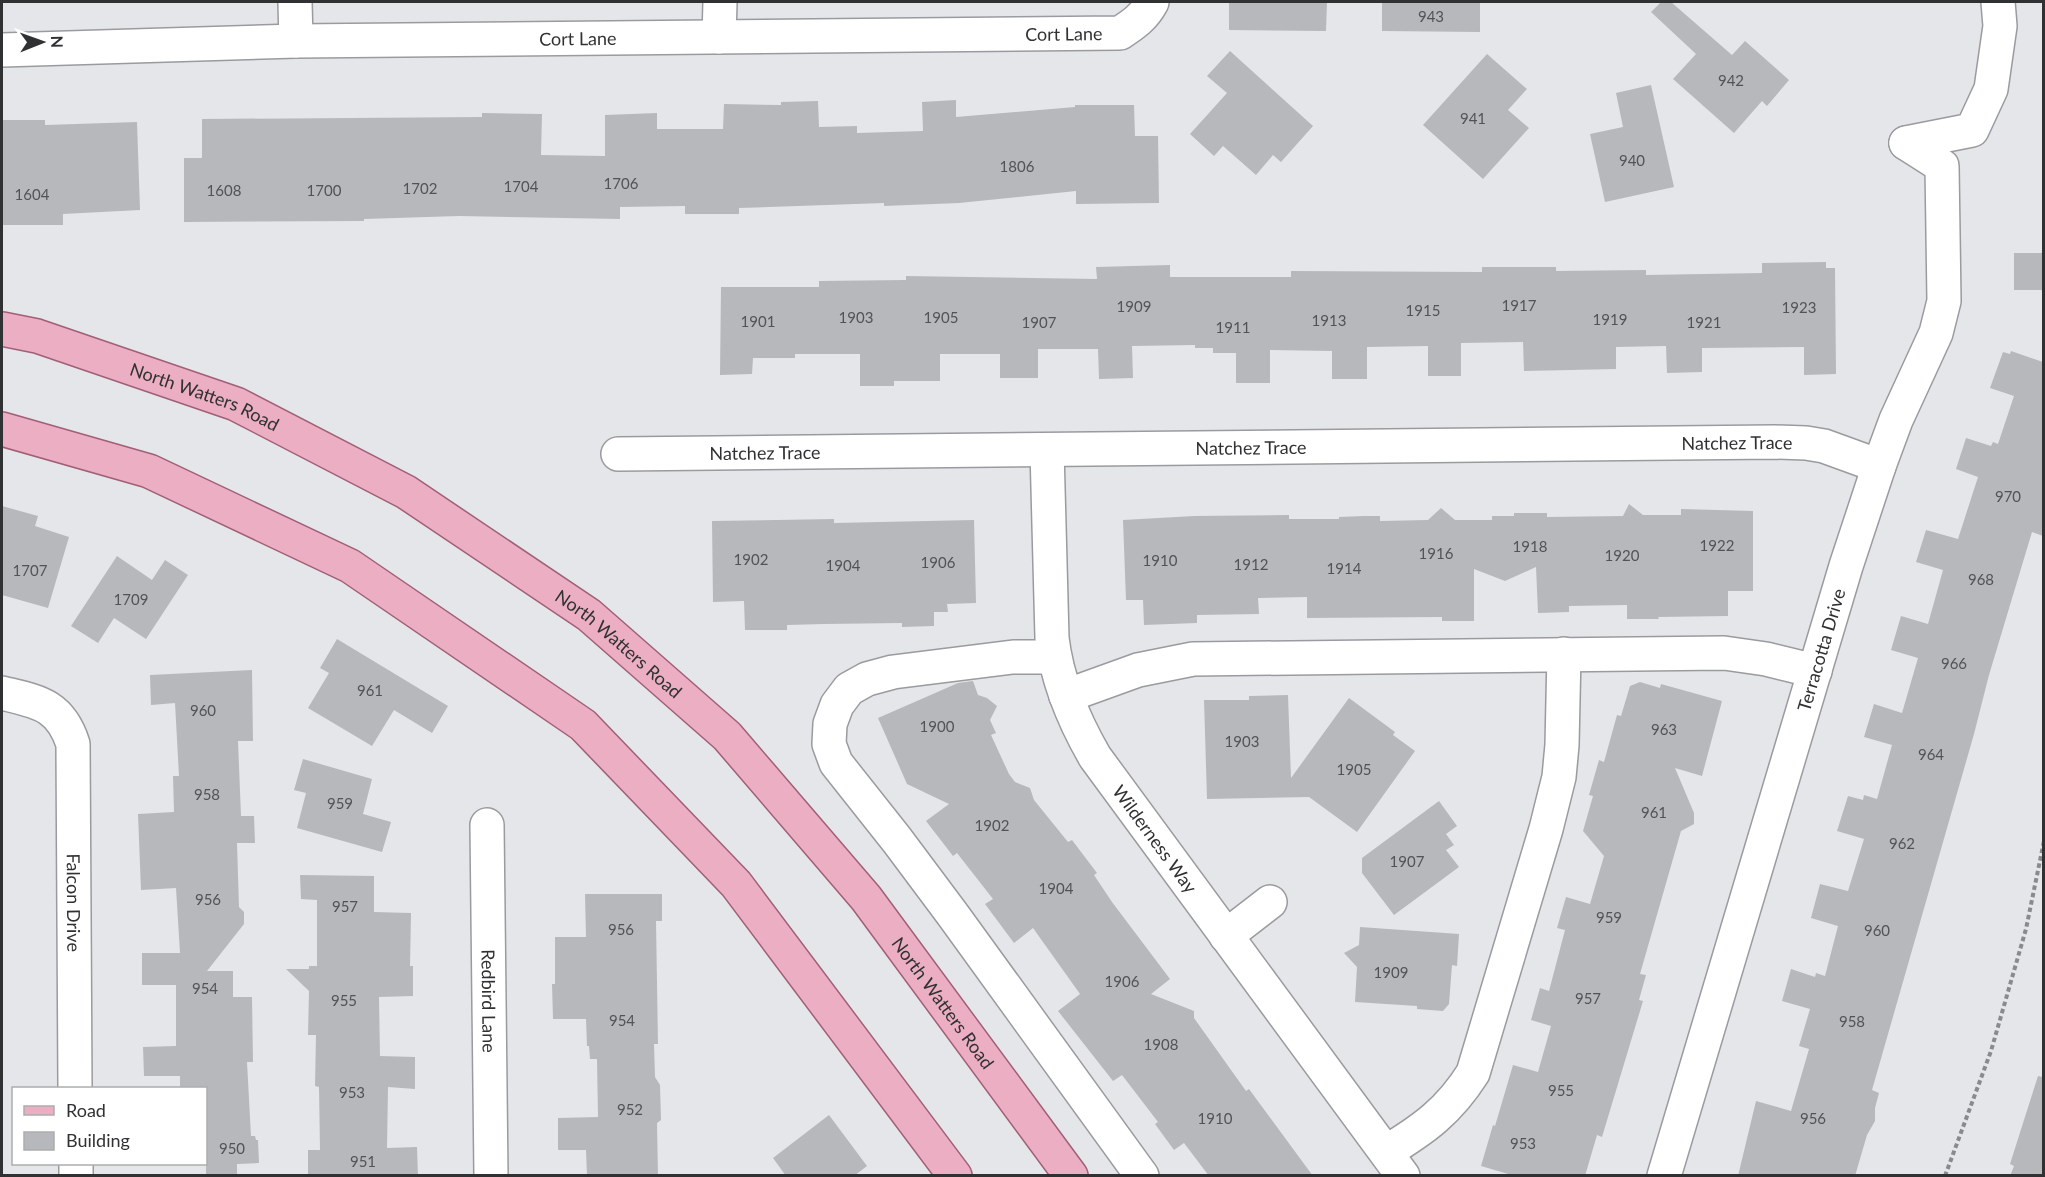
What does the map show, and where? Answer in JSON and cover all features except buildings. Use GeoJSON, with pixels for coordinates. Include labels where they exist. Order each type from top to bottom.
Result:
{"type":"FeatureCollection","features":[{"type":"Feature","properties":{"kind":"main road","name":"North Watters Road"},"geometry":{"type":"LineString","coordinates":[[2,329],[37,336],[236,404],[406,492],[589,615],[719,728],[735,745],[866,898],[1071,1176]]}},
{"type":"Feature","properties":{"kind":"main road"},"geometry":{"type":"LineString","coordinates":[[2,429],[149,471],[350,566],[583,725],[736,884],[955,1176]]}},
{"type":"Feature","properties":{"kind":"street"},"geometry":{"type":"LineString","coordinates":[[295,2],[296,41]]}},
{"type":"Feature","properties":{"kind":"street"},"geometry":{"type":"LineString","coordinates":[[719,37],[720,2]]}},
{"type":"Feature","properties":{"kind":"street","name":"Terracotta Drive"},"geometry":{"type":"LineString","coordinates":[[1664,1176],[1846,566],[1896,420],[1936,333],[1944,301],[1942,166],[1906,143],[1972,130],[1991,89],[2001,26],[1998,2]]}},
{"type":"Feature","properties":{"kind":"street","name":"Cort Lane"},"geometry":{"type":"LineString","coordinates":[[2,50],[296,41],[1120,33],[1135,24],[1149,7]]}},
{"type":"Feature","properties":{"kind":"street","name":"Natchez Trace"},"geometry":{"type":"LineString","coordinates":[[618,454],[1775,442],[1824,446],[1879,466]]}},
{"type":"Feature","properties":{"kind":"street","name":"Wilderness Way"},"geometry":{"type":"LineString","coordinates":[[1047,450],[1052,638],[1054,657],[1075,721],[1095,757],[1395,1164]]}},
{"type":"Feature","properties":{"kind":"street"},"geometry":{"type":"LineString","coordinates":[[1066,696],[1138,670],[1193,658],[1724,653],[1766,658],[1815,671]]}},
{"type":"Feature","properties":{"kind":"street"},"geometry":{"type":"LineString","coordinates":[[1395,1164],[1421,1130],[1443,1113],[1460,1094],[1473,1073],[1546,829],[1559,777],[1564,654]]}},
{"type":"Feature","properties":{"kind":"street"},"geometry":{"type":"LineString","coordinates":[[1054,657],[1013,657],[893,672],[867,679],[849,689],[837,705],[830,724],[829,744],[836,763],[953,915],[1142,1176]]}},
{"type":"Feature","properties":{"kind":"street","name":"Falcon Drive"},"geometry":{"type":"LineString","coordinates":[[2,693],[43,704],[57,714],[68,727],[74,744],[75,1087]]}},
{"type":"Feature","properties":{"kind":"street","name":"Redbird Lane"},"geometry":{"type":"LineString","coordinates":[[487,825],[491,1176]]}},
{"type":"Feature","properties":{"kind":"street"},"geometry":{"type":"LineString","coordinates":[[1226,936],[1270,902]]}},
{"type":"Feature","properties":{"kind":"path"},"geometry":{"type":"LineString","coordinates":[[1945,1176],[1994,1040],[2026,929],[2043,841]]}}]}
